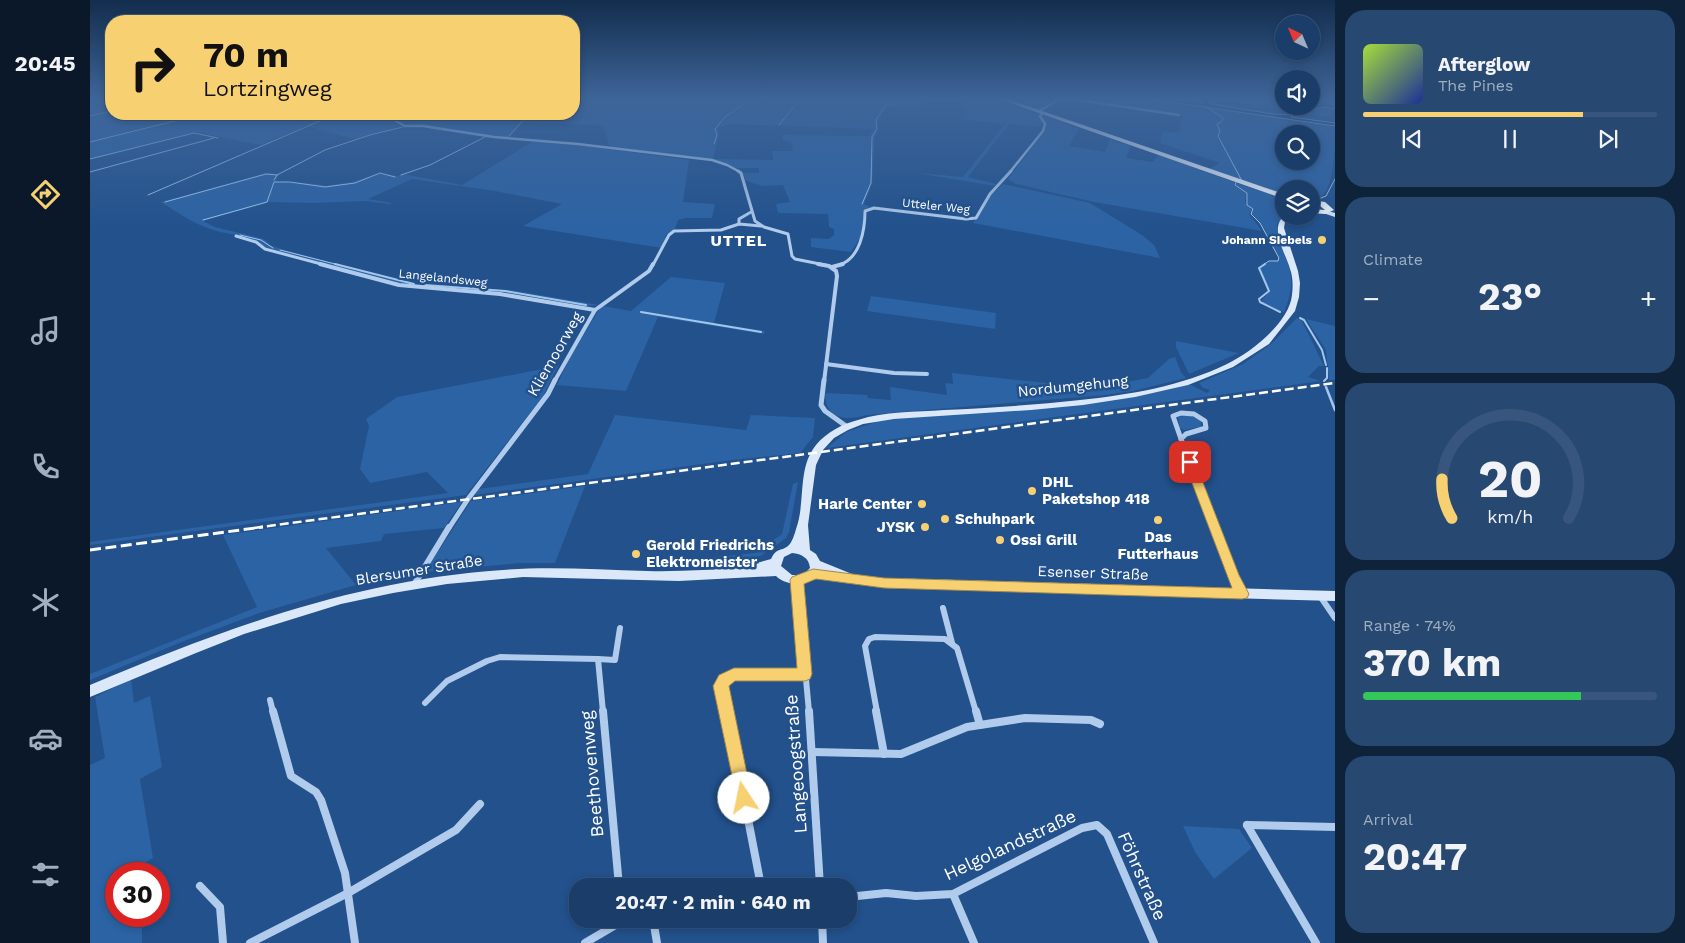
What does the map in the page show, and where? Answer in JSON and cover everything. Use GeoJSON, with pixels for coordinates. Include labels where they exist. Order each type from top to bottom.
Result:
{"type":"FeatureCollection","features":[{"type":"Feature","properties":{"kind":"main road"},"geometry":{"type":"LineString","coordinates":[[1127,142],[1275,194]]}},
{"type":"Feature","properties":{"kind":"main road","name":"Nordumgehung"},"geometry":{"type":"LineString","coordinates":[[805,552],[803,525],[813,458],[826,441],[846,426],[884,417],[1070,403],[1128,396],[1190,381],[1228,366],[1247,356],[1272,337],[1291,311],[1295,299],[1296,268],[1281,229],[1282,225]]}},
{"type":"Feature","properties":{"kind":"main road","name":"Nordumgehung"},"geometry":{"type":"LineString","coordinates":[[792,549],[803,525]]}},
{"type":"Feature","properties":{"kind":"main road"},"geometry":{"type":"LineString","coordinates":[[792,549],[805,552],[810,555],[815,569],[809,577],[797,580],[790,579],[777,567],[781,553],[792,549]]}},
{"type":"Feature","properties":{"kind":"main road","name":"Blersumer Straße"},"geometry":{"type":"LineString","coordinates":[[90,691],[173,655],[269,619],[356,595],[415,583],[504,574],[688,576],[777,567]]}},
{"type":"Feature","properties":{"kind":"main road","name":"Esenser Straße"},"geometry":{"type":"LineString","coordinates":[[815,569],[851,578],[884,583],[1335,596]]}},
{"type":"Feature","properties":{"kind":"street"},"geometry":{"type":"LineString","coordinates":[[555,142],[702,160],[712,159],[741,173],[751,212],[755,221],[764,227]]}},
{"type":"Feature","properties":{"kind":"street","name":"Utteler Weg"},"geometry":{"type":"LineString","coordinates":[[832,268],[846,263],[863,238],[865,211],[867,209],[966,219],[976,218],[990,194],[1005,179],[1035,142]]}},
{"type":"Feature","properties":{"kind":"street"},"geometry":{"type":"LineString","coordinates":[[739,224],[739,219],[751,212]]}},
{"type":"Feature","properties":{"kind":"street","name":"Kliemoorweg"},"geometry":{"type":"LineString","coordinates":[[415,583],[430,556],[468,499],[548,394],[566,358],[595,310],[648,271],[674,231],[721,230],[739,224],[764,227],[788,234],[792,256],[795,259],[832,268]]}},
{"type":"Feature","properties":{"kind":"street","name":"Langelandsweg"},"geometry":{"type":"LineString","coordinates":[[236,236],[256,242],[265,249],[399,285],[500,294],[595,310]]}},
{"type":"Feature","properties":{"kind":"street"},"geometry":{"type":"LineString","coordinates":[[832,268],[836,271],[837,276],[821,405],[825,411],[846,426]]}},
{"type":"Feature","properties":{"kind":"street"},"geometry":{"type":"LineString","coordinates":[[826,364],[886,372],[927,374]]}},
{"type":"Feature","properties":{"kind":"street"},"geometry":{"type":"LineString","coordinates":[[1181,439],[1188,433],[1204,430],[1206,428],[1205,421],[1197,415],[1189,413],[1173,416],[1181,439],[1233,575],[1242,594]]}},
{"type":"Feature","properties":{"kind":"street","name":"Langeoogstraße"},"geometry":{"type":"LineString","coordinates":[[797,580],[813,752],[820,878]]}},
{"type":"Feature","properties":{"kind":"street"},"geometry":{"type":"LineString","coordinates":[[1320,596],[1335,618]]}},
{"type":"Feature","properties":{"kind":"street"},"geometry":{"type":"LineString","coordinates":[[943,608],[952,643]]}},
{"type":"Feature","properties":{"kind":"street"},"geometry":{"type":"LineString","coordinates":[[425,702],[447,681],[500,656],[615,660],[620,628]]}},
{"type":"Feature","properties":{"kind":"street"},"geometry":{"type":"LineString","coordinates":[[884,754],[865,646],[869,639],[875,637],[946,639],[952,643],[956,648],[980,724]]}},
{"type":"Feature","properties":{"kind":"street","name":"Beethovenweg"},"geometry":{"type":"LineString","coordinates":[[598,660],[618,878]]}},
{"type":"Feature","properties":{"kind":"street"},"geometry":{"type":"LineString","coordinates":[[760,878],[731,726],[721,686],[724,680],[734,675],[805,674]]}},
{"type":"Feature","properties":{"kind":"street"},"geometry":{"type":"LineString","coordinates":[[270,700],[291,776],[316,792],[321,800],[345,873],[355,943]]}},
{"type":"Feature","properties":{"kind":"street"},"geometry":{"type":"LineString","coordinates":[[813,752],[901,754],[967,727],[1025,718],[1092,720],[1100,724]]}},
{"type":"Feature","properties":{"kind":"street"},"geometry":{"type":"LineString","coordinates":[[250,943],[348,893],[456,830],[480,804]]}},
{"type":"Feature","properties":{"kind":"street","name":"Helgolandstraße"},"geometry":{"type":"LineString","coordinates":[[857,896],[886,893],[916,896],[953,894],[1082,828],[1097,825]]}},
{"type":"Feature","properties":{"kind":"street","name":"Föhrstraße"},"geometry":{"type":"LineString","coordinates":[[1097,825],[1107,834],[1154,943]]}},
{"type":"Feature","properties":{"kind":"street"},"geometry":{"type":"LineString","coordinates":[[1316,943],[1247,825],[1335,827]]}},
{"type":"Feature","properties":{"kind":"street"},"geometry":{"type":"LineString","coordinates":[[200,886],[220,908],[223,943]]}},
{"type":"Feature","properties":{"kind":"street"},"geometry":{"type":"LineString","coordinates":[[953,894],[974,943]]}},
{"type":"Feature","properties":{"kind":"street"},"geometry":{"type":"LineString","coordinates":[[585,943],[609,928]]}},
{"type":"Feature","properties":{"kind":"street"},"geometry":{"type":"LineString","coordinates":[[654,928],[657,943]]}},
{"type":"Feature","properties":{"kind":"street"},"geometry":{"type":"LineString","coordinates":[[822,928],[823,943]]}},
{"type":"Feature","properties":{"kind":"shaded area"},"geometry":{"type":"Polygon","coordinates":[[[90,142],[157,142],[90,159],[90,142]]]}},
{"type":"Feature","properties":{"kind":"shaded area"},"geometry":{"type":"Polygon","coordinates":[[[245,142],[267,142],[260,145],[245,142]]]}},
{"type":"Feature","properties":{"kind":"shaded area"},"geometry":{"type":"Polygon","coordinates":[[[531,142],[544,142],[689,160],[683,202],[715,204],[712,218],[686,218],[678,220],[675,229],[666,235],[662,248],[523,226],[562,204],[495,191],[412,179],[368,199],[392,203],[390,204],[365,201],[270,202],[203,221],[215,227],[264,239],[270,245],[281,249],[415,284],[510,290],[599,305],[585,306],[504,292],[401,284],[265,247],[259,242],[246,237],[210,229],[161,202],[266,173],[279,174],[276,181],[326,186],[352,182],[380,173],[397,176],[403,174],[462,185],[531,142]]]}},
{"type":"Feature","properties":{"kind":"shaded area"},"geometry":{"type":"Polygon","coordinates":[[[608,142],[717,142],[713,159],[610,147],[608,142]]]}},
{"type":"Feature","properties":{"kind":"shaded area"},"geometry":{"type":"Polygon","coordinates":[[[791,142],[875,142],[871,184],[864,204],[870,207],[863,210],[863,233],[851,252],[811,247],[811,238],[829,239],[834,235],[834,229],[829,227],[828,214],[778,213],[776,204],[790,202],[783,185],[762,186],[745,180],[743,173],[759,173],[759,168],[735,168],[713,159],[773,160],[772,151],[793,151],[791,142]]]}},
{"type":"Feature","properties":{"kind":"shaded area"},"geometry":{"type":"Polygon","coordinates":[[[991,142],[995,142],[968,177],[996,184],[995,186],[917,173],[963,177],[991,142]]]}},
{"type":"Feature","properties":{"kind":"shaded area"},"geometry":{"type":"Polygon","coordinates":[[[1036,142],[1071,142],[1069,146],[1105,152],[1109,142],[1119,142],[1131,146],[1126,158],[1153,162],[1158,155],[1234,182],[1234,185],[1246,193],[1245,203],[1252,210],[1249,214],[1262,231],[1094,202],[1016,184],[1008,179],[1036,142]]]}},
{"type":"Feature","properties":{"kind":"shaded area"},"geometry":{"type":"Polygon","coordinates":[[[1160,142],[1275,142],[1275,170],[1320,170],[1320,142],[1335,142],[1332,173],[1325,193],[1320,198],[1320,180],[1275,180],[1275,191],[1209,169],[1220,163],[1160,142]]]}},
{"type":"Feature","properties":{"kind":"shaded area"},"geometry":{"type":"Polygon","coordinates":[[[1237,183],[1275,196],[1275,225],[1277,225],[1291,275],[1289,297],[1284,312],[1265,305],[1262,300],[1270,291],[1259,268],[1266,262],[1279,261],[1280,258],[1261,223],[1251,213],[1254,210],[1248,205],[1248,193],[1236,185],[1237,183]]]}},
{"type":"Feature","properties":{"kind":"shaded area"},"geometry":{"type":"Polygon","coordinates":[[[1003,184],[1090,203],[1142,235],[1154,245],[1160,258],[973,223],[989,197],[1003,184]]]}},
{"type":"Feature","properties":{"kind":"shaded area"},"geometry":{"type":"Polygon","coordinates":[[[671,277],[725,283],[714,323],[765,331],[764,334],[658,317],[626,391],[557,385],[569,359],[598,311],[603,306],[631,311],[671,277]]]}},
{"type":"Feature","properties":{"kind":"shaded area"},"geometry":{"type":"Polygon","coordinates":[[[871,296],[996,313],[995,329],[867,311],[871,296]]]}},
{"type":"Feature","properties":{"kind":"shaded area"},"geometry":{"type":"Polygon","coordinates":[[[1297,318],[1302,321],[1324,366],[1319,366],[1308,377],[1321,381],[827,448],[846,432],[879,421],[1074,405],[1151,393],[1189,384],[1207,393],[1210,390],[1203,388],[1199,383],[1243,364],[1271,344],[1297,318]]]}},
{"type":"Feature","properties":{"kind":"shaded area"},"geometry":{"type":"Polygon","coordinates":[[[1306,319],[1335,326],[1335,380],[1329,380],[1326,350],[1306,319]]]}},
{"type":"Feature","properties":{"kind":"shaded area"},"geometry":{"type":"Polygon","coordinates":[[[1176,341],[1239,353],[1189,374],[1176,347],[1176,341]]]}},
{"type":"Feature","properties":{"kind":"shaded area"},"geometry":{"type":"Polygon","coordinates":[[[1175,357],[1181,372],[1186,378],[1133,391],[1105,395],[867,415],[852,418],[833,414],[826,403],[825,394],[828,393],[868,395],[867,398],[891,400],[890,387],[947,395],[945,383],[953,384],[952,373],[1094,388],[1148,378],[1169,359],[1175,357]]]}},
{"type":"Feature","properties":{"kind":"shaded area"},"geometry":{"type":"Polygon","coordinates":[[[558,366],[543,396],[466,495],[90,545],[90,542],[448,493],[427,472],[370,483],[360,469],[369,426],[366,419],[397,397],[558,366]]]}},
{"type":"Feature","properties":{"kind":"shaded area"},"geometry":{"type":"Polygon","coordinates":[[[615,415],[746,430],[751,415],[815,418],[813,437],[800,453],[732,460],[474,495],[479,489],[588,474],[615,415]]]}},
{"type":"Feature","properties":{"kind":"shaded area"},"geometry":{"type":"Polygon","coordinates":[[[1191,415],[1201,421],[1201,427],[1184,430],[1180,428],[1178,417],[1191,415]]]}},
{"type":"Feature","properties":{"kind":"shaded area"},"geometry":{"type":"Polygon","coordinates":[[[798,482],[789,532],[786,538],[761,556],[663,566],[663,562],[755,553],[782,534],[793,484],[798,482]]]}},
{"type":"Feature","properties":{"kind":"shaded area"},"geometry":{"type":"Polygon","coordinates":[[[585,486],[555,563],[520,563],[425,572],[471,501],[585,486]]]}},
{"type":"Feature","properties":{"kind":"shaded area"},"geometry":{"type":"Polygon","coordinates":[[[462,502],[444,528],[384,534],[381,541],[326,548],[356,585],[259,613],[179,643],[90,680],[90,674],[257,607],[223,535],[462,502]]]}},
{"type":"Feature","properties":{"kind":"shaded area"},"geometry":{"type":"Polygon","coordinates":[[[131,679],[134,703],[150,696],[162,767],[140,779],[153,858],[146,862],[105,862],[105,927],[142,927],[142,943],[90,943],[90,765],[105,758],[95,697],[131,679]]]}},
{"type":"Feature","properties":{"kind":"shaded area"},"geometry":{"type":"Polygon","coordinates":[[[1183,826],[1239,829],[1252,848],[1214,879],[1195,852],[1183,826]]]}},
{"type":"Feature","properties":{"kind":"waterway"},"geometry":{"type":"LineString","coordinates":[[90,159],[158,142]]}},
{"type":"Feature","properties":{"kind":"waterway"},"geometry":{"type":"LineString","coordinates":[[90,172],[199,142]]}},
{"type":"Feature","properties":{"kind":"waterway"},"geometry":{"type":"LineString","coordinates":[[148,195],[271,142]]}},
{"type":"Feature","properties":{"kind":"waterway"},"geometry":{"type":"LineString","coordinates":[[277,175],[325,150],[349,142]]}},
{"type":"Feature","properties":{"kind":"waterway"},"geometry":{"type":"LineString","coordinates":[[401,175],[430,165],[475,142]]}},
{"type":"Feature","properties":{"kind":"waterway"},"geometry":{"type":"LineString","coordinates":[[862,204],[871,183],[872,142]]}},
{"type":"Feature","properties":{"kind":"waterway"},"geometry":{"type":"LineString","coordinates":[[1221,142],[1242,181]]}},
{"type":"Feature","properties":{"kind":"waterway"},"geometry":{"type":"LineString","coordinates":[[203,220],[267,202],[274,182],[290,182],[325,187],[355,183],[380,173],[395,177]]}},
{"type":"Feature","properties":{"kind":"waterway"},"geometry":{"type":"LineString","coordinates":[[165,202],[266,174],[277,175]]}},
{"type":"Feature","properties":{"kind":"waterway"},"geometry":{"type":"LineString","coordinates":[[274,180],[277,175]]}},
{"type":"Feature","properties":{"kind":"waterway"},"geometry":{"type":"LineString","coordinates":[[1320,198],[1326,196],[1335,179]]}},
{"type":"Feature","properties":{"kind":"waterway"},"geometry":{"type":"LineString","coordinates":[[1236,182],[1235,185],[1247,193],[1247,205],[1253,209],[1251,214],[1260,223],[1279,258],[1278,261],[1269,261],[1263,265]]}},
{"type":"Feature","properties":{"kind":"waterway"},"geometry":{"type":"LineString","coordinates":[[240,235],[261,240],[273,248]]}},
{"type":"Feature","properties":{"kind":"waterway"},"geometry":{"type":"LineString","coordinates":[[280,250],[339,265]]}},
{"type":"Feature","properties":{"kind":"waterway"},"geometry":{"type":"LineString","coordinates":[[335,264],[414,284]]}},
{"type":"Feature","properties":{"kind":"waterway"},"geometry":{"type":"LineString","coordinates":[[1265,264],[1259,268],[1269,291],[1259,299],[1260,302],[1280,312]]}},
{"type":"Feature","properties":{"kind":"waterway"},"geometry":{"type":"LineString","coordinates":[[425,285],[505,291],[586,305]]}},
{"type":"Feature","properties":{"kind":"waterway"},"geometry":{"type":"LineString","coordinates":[[641,312],[761,332]]}},
{"type":"Feature","properties":{"kind":"waterway"},"geometry":{"type":"LineString","coordinates":[[1300,318],[1304,320],[1322,350],[1326,365]]}},
{"type":"Feature","properties":{"kind":"waterway"},"geometry":{"type":"LineString","coordinates":[[1324,381],[1327,378],[1327,368]]}},
{"type":"Feature","properties":{"kind":"waterway"},"geometry":{"type":"LineString","coordinates":[[1326,387],[1335,410]]}},
{"type":"Feature","properties":{"kind":"railway"},"geometry":{"type":"LineString","coordinates":[[254,528],[1335,383]]}},
{"type":"Feature","properties":{"kind":"railway"},"geometry":{"type":"LineString","coordinates":[[90,550],[263,527]]}},
{"type":"Feature","properties":{"kind":"place","name":"Johann Siebels"},"geometry":{"type":"Point","coordinates":[1322,240]}},
{"type":"Feature","properties":{"kind":"place","name":"DHL Paketshop 418"},"geometry":{"type":"Point","coordinates":[1032,491]}},
{"type":"Feature","properties":{"kind":"place","name":"Harle Center"},"geometry":{"type":"Point","coordinates":[922,504]}},
{"type":"Feature","properties":{"kind":"place","name":"Schuhpark"},"geometry":{"type":"Point","coordinates":[945,519]}},
{"type":"Feature","properties":{"kind":"place","name":"Das Futterhaus"},"geometry":{"type":"Point","coordinates":[1158,520]}},
{"type":"Feature","properties":{"kind":"place","name":"JYSK"},"geometry":{"type":"Point","coordinates":[925,527]}},
{"type":"Feature","properties":{"kind":"place","name":"Ossi Grill"},"geometry":{"type":"Point","coordinates":[1000,540]}},
{"type":"Feature","properties":{"kind":"place","name":"Gerold Friedrichs Elektromeister"},"geometry":{"type":"Point","coordinates":[636,554]}},
{"type":"Feature","properties":{"kind":"district","name":"UTTEL"},"geometry":{"type":"Point","coordinates":[739,240]}},
{"type":"Feature","properties":{"kind":"route"},"geometry":{"type":"LineString","coordinates":[[744,798],[731,726],[721,686],[724,680],[734,675],[805,674],[797,580],[803,580],[813,574],[884,583],[939,586],[1242,594],[1190,462]]}}]}
